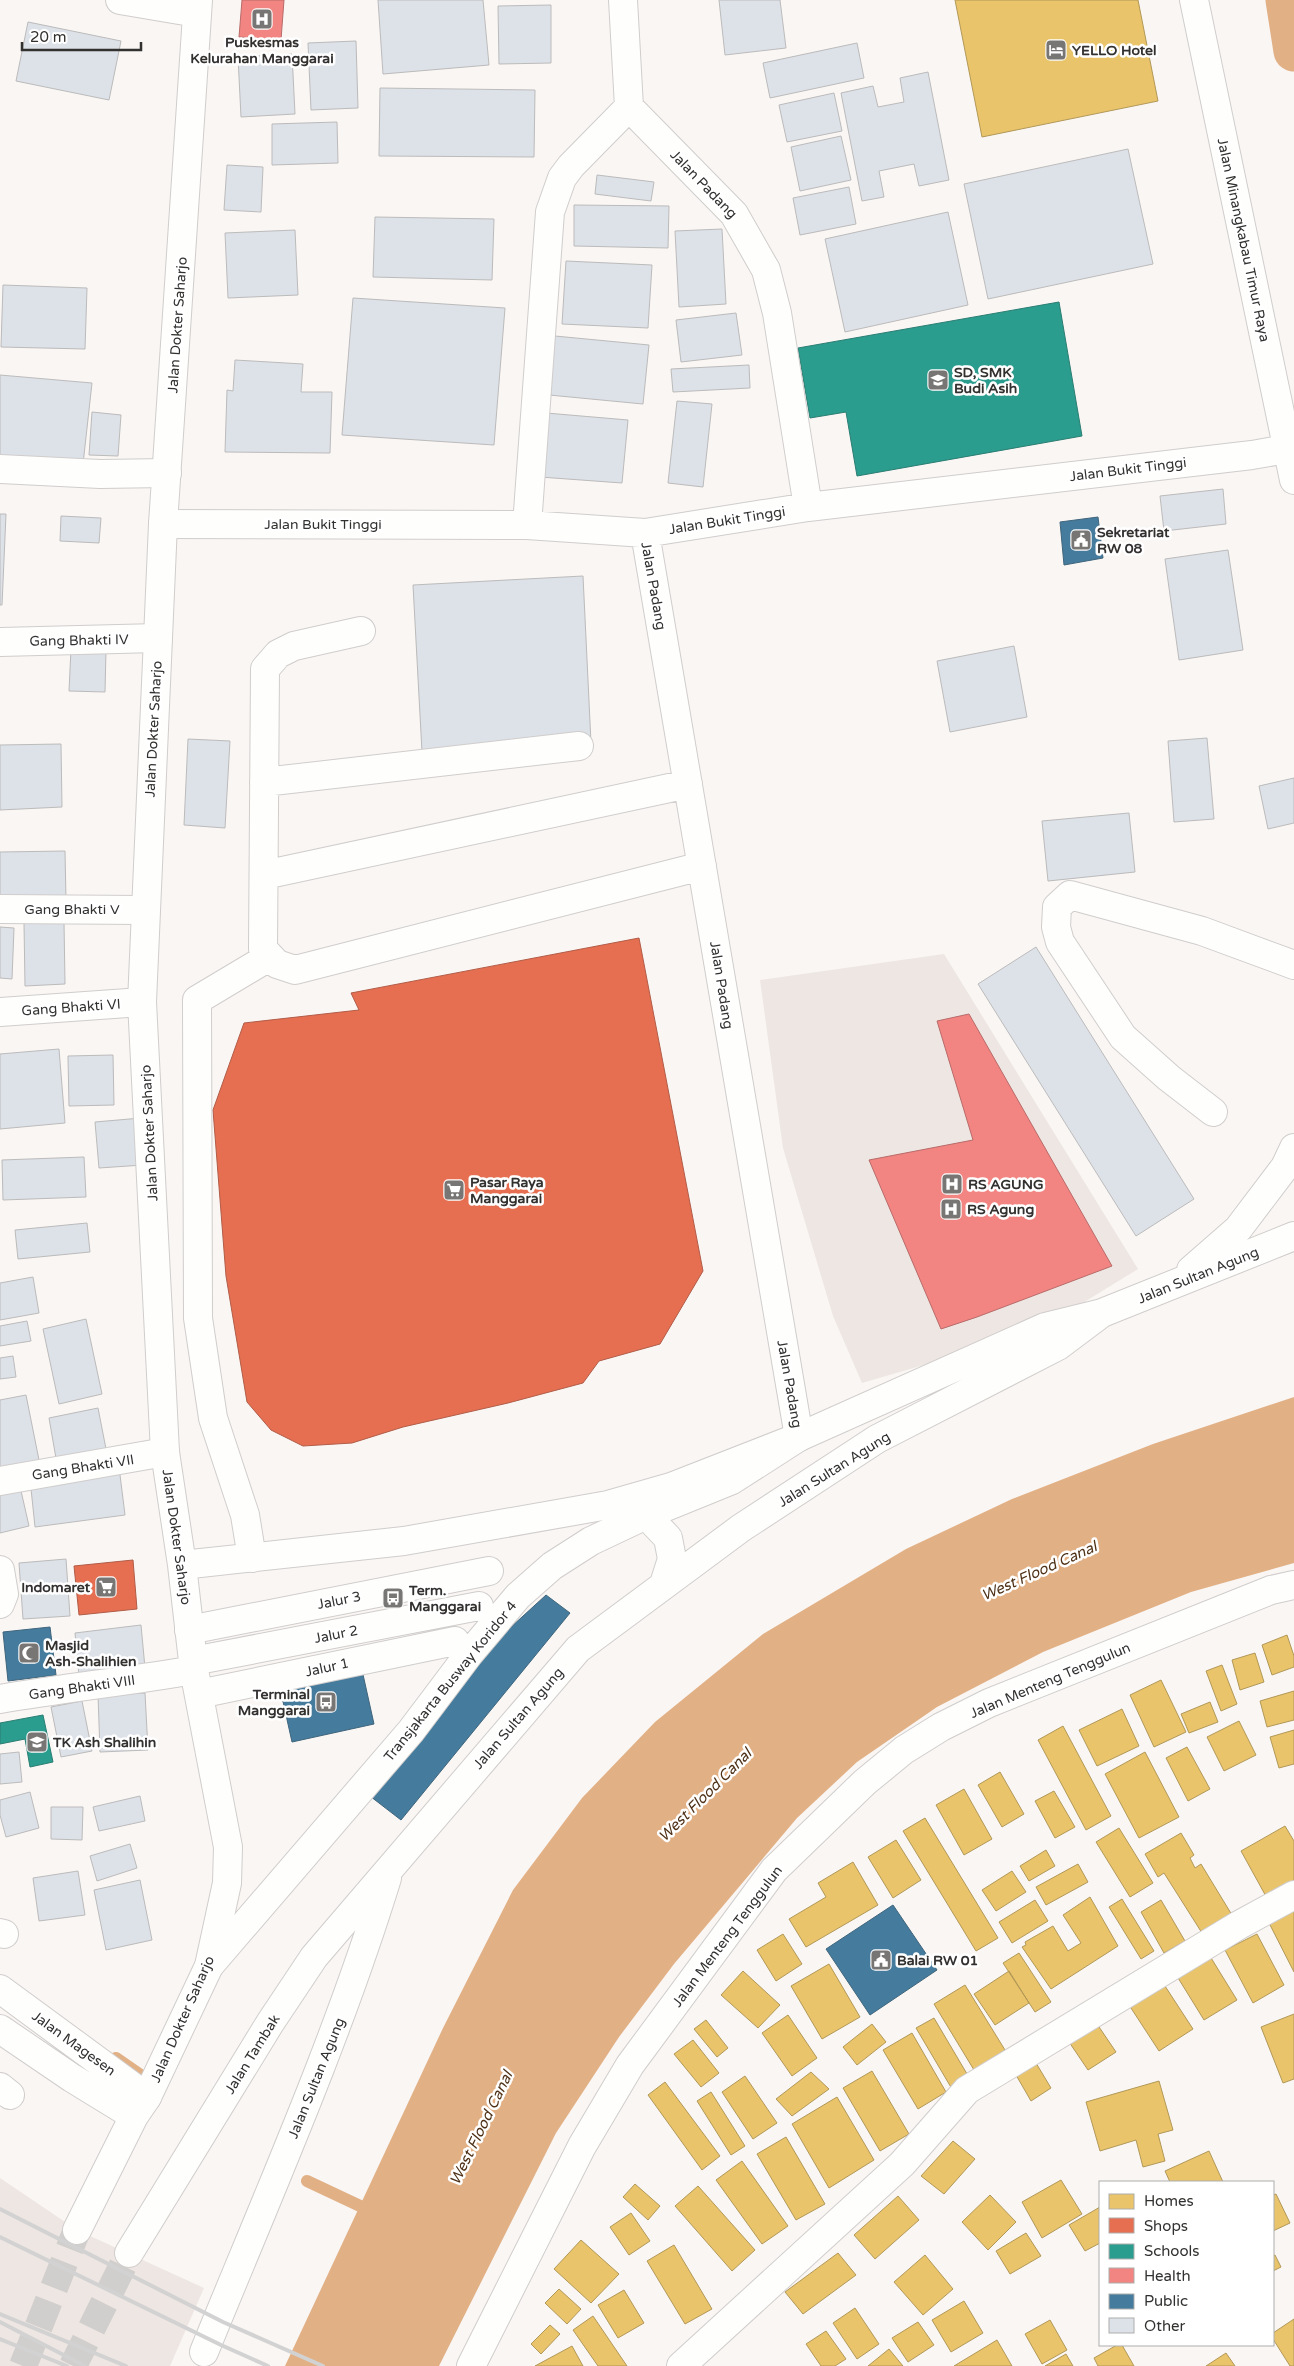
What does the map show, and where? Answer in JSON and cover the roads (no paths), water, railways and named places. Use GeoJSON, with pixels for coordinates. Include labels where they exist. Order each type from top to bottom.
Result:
{"type":"FeatureCollection","features":[{"type":"Feature","properties":{"kind":"street"},"geometry":{"type":"LineString","coordinates":[[120,0],[198,7]]}},
{"type":"Feature","properties":{"kind":"street"},"geometry":{"type":"LineString","coordinates":[[527,524],[550,212],[566,172],[629,107],[623,0]]}},
{"type":"Feature","properties":{"kind":"street","name":"Jalan Minangkabau Timur Raya"},"geometry":{"type":"LineString","coordinates":[[1194,0],[1294,480]]}},
{"type":"Feature","properties":{"kind":"street","name":"Jalan Dokter Saharjo"},"geometry":{"type":"LineString","coordinates":[[77,2230],[141,2106],[209,1966],[227,1883],[228,1847],[195,1675],[182,1565],[165,1452],[142,1002],[144,910],[163,524],[198,7]]}},
{"type":"Feature","properties":{"kind":"street","name":"Jalan Padang"},"geometry":{"type":"LineString","coordinates":[[629,107],[734,214],[766,270],[778,312],[808,507]]}},
{"type":"Feature","properties":{"kind":"street","name":"Jalan Bukit Tinggi"},"geometry":{"type":"LineString","coordinates":[[163,524],[527,524],[645,533],[808,507],[1242,456],[1287,448]]}},
{"type":"Feature","properties":{"kind":"street"},"geometry":{"type":"LineString","coordinates":[[0,469],[100,474],[167,473]]}},
{"type":"Feature","properties":{"kind":"street","name":"Jalan Padang"},"geometry":{"type":"LineString","coordinates":[[645,533],[799,1437]]}},
{"type":"Feature","properties":{"kind":"street"},"geometry":{"type":"LineString","coordinates":[[361,631],[294,646],[278,654],[265,669],[263,949],[277,964],[295,970],[702,866]]}},
{"type":"Feature","properties":{"kind":"street","name":"Gang Bhakti IV"},"geometry":{"type":"LineString","coordinates":[[0,642],[158,638]]}},
{"type":"Feature","properties":{"kind":"street"},"geometry":{"type":"LineString","coordinates":[[264,782],[579,746]]}},
{"type":"Feature","properties":{"kind":"street"},"geometry":{"type":"LineString","coordinates":[[264,875],[688,784]]}},
{"type":"Feature","properties":{"kind":"street"},"geometry":{"type":"LineString","coordinates":[[1213,1112],[1169,1078],[1123,1037],[1060,942],[1056,927],[1057,907],[1070,895],[1202,931],[1294,965]]}},
{"type":"Feature","properties":{"kind":"street","name":"Gang Bhakti V"},"geometry":{"type":"LineString","coordinates":[[0,909],[144,910]]}},
{"type":"Feature","properties":{"kind":"street"},"geometry":{"type":"LineString","coordinates":[[252,1558],[245,1515],[214,1418],[198,1318],[197,1000],[269,957]]}},
{"type":"Feature","properties":{"kind":"street","name":"Gang Bhakti VI"},"geometry":{"type":"LineString","coordinates":[[0,1012],[142,1002]]}},
{"type":"Feature","properties":{"kind":"street"},"geometry":{"type":"LineString","coordinates":[[1175,1284],[1238,1229],[1285,1168],[1294,1148]]}},
{"type":"Feature","properties":{"kind":"street","name":"Jalan Sultan Agung"},"geometry":{"type":"LineString","coordinates":[[182,1565],[404,1541],[608,1505],[671,1487],[799,1437],[1046,1327],[1102,1314],[1294,1236]]}},
{"type":"Feature","properties":{"kind":"street","name":"Jalan Sultan Agung"},"geometry":{"type":"LineString","coordinates":[[204,2352],[335,2032],[362,1961],[390,1867],[578,1649],[741,1528],[878,1439],[1058,1346],[1102,1314]]}},
{"type":"Feature","properties":{"kind":"street","name":"Transjakarta Busway Koridor 4"},"geometry":{"type":"LineString","coordinates":[[209,1966],[411,1731],[469,1654],[518,1596],[552,1566],[591,1541],[646,1515],[732,1480],[799,1437]]}},
{"type":"Feature","properties":{"kind":"street","name":"Gang Bhakti VII"},"geometry":{"type":"LineString","coordinates":[[0,1481],[165,1452]]}},
{"type":"Feature","properties":{"kind":"street"},"geometry":{"type":"LineString","coordinates":[[608,1505],[646,1515],[668,1538],[672,1559],[664,1584]]}},
{"type":"Feature","properties":{"kind":"street"},"geometry":{"type":"LineString","coordinates":[[0,1570],[4,1594],[0,1604]]}},
{"type":"Feature","properties":{"kind":"street","name":"Jalur 3"},"geometry":{"type":"LineString","coordinates":[[189,1630],[489,1571]]}},
{"type":"Feature","properties":{"kind":"street","name":"Jalan Menteng Tenggulun"},"geometry":{"type":"LineString","coordinates":[[471,2366],[582,2146],[630,2064],[774,1870],[865,1782],[904,1750],[933,1732],[989,1703],[1271,1590],[1294,1585]]}},
{"type":"Feature","properties":{"kind":"street","name":"Jalur 2"},"geometry":{"type":"LineString","coordinates":[[195,1675],[479,1606]]}},
{"type":"Feature","properties":{"kind":"street","name":"Jalur 1"},"geometry":{"type":"LineString","coordinates":[[195,1675],[455,1641]]}},
{"type":"Feature","properties":{"kind":"street","name":"Gang Bhakti VIII"},"geometry":{"type":"LineString","coordinates":[[0,1699],[75,1686],[144,1678],[195,1675]]}},
{"type":"Feature","properties":{"kind":"street","name":"Jalan Tambak"},"geometry":{"type":"LineString","coordinates":[[129,2253],[270,2023],[314,1957],[390,1867]]}},
{"type":"Feature","properties":{"kind":"street"},"geometry":{"type":"LineString","coordinates":[[682,2366],[902,2164],[967,2090],[1239,1925],[1294,1895]]}},
{"type":"Feature","properties":{"kind":"street","name":"Jalan Magesen"},"geometry":{"type":"LineString","coordinates":[[0,1989],[141,2106]]}},
{"type":"Feature","properties":{"kind":"street","name":"Jalan Magesen"},"geometry":{"type":"LineString","coordinates":[[0,2029],[72,2078],[141,2106]]}},
{"type":"Feature","properties":{"kind":"water","name":"West Flood Canal"},"geometry":{"type":"Polygon","coordinates":[[[1294,1397],[1294,1563],[1191,1592],[1043,1652],[937,1707],[857,1762],[797,1818],[674,1964],[619,2037],[556,2133],[439,2366],[285,2366],[443,2028],[513,1890],[582,1798],[655,1722],[763,1634],[906,1549],[1012,1499],[1153,1444],[1294,1397]]]}},
{"type":"Feature","properties":{"kind":"waterway"},"geometry":{"type":"LineString","coordinates":[[1286,0],[1294,51]]}},
{"type":"Feature","properties":{"kind":"waterway"},"geometry":{"type":"LineString","coordinates":[[116,2058],[142,2076]]}},
{"type":"Feature","properties":{"kind":"waterway"},"geometry":{"type":"LineString","coordinates":[[307,2181],[375,2213]]}},
{"type":"Feature","properties":{"kind":"tunnel"},"geometry":{"type":"LineString","coordinates":[[23,2366],[77,2230]]}},
{"type":"Feature","properties":{"kind":"tunnel"},"geometry":{"type":"LineString","coordinates":[[73,2366],[129,2253]]}},
{"type":"Feature","properties":{"kind":"railway"},"geometry":{"type":"LineString","coordinates":[[0,2209],[223,2322],[323,2366]]}},
{"type":"Feature","properties":{"kind":"railway"},"geometry":{"type":"LineString","coordinates":[[0,2237],[268,2366]]}},
{"type":"Feature","properties":{"kind":"railway"},"geometry":{"type":"LineString","coordinates":[[0,2314],[126,2366]]}},
{"type":"Feature","properties":{"kind":"railway"},"geometry":{"type":"LineString","coordinates":[[0,2322],[85,2366]]}},
{"type":"Feature","properties":{"kind":"railway"},"geometry":{"type":"LineString","coordinates":[[0,2339],[67,2366]]}},
{"type":"Feature","properties":{"kind":"place","name":"Puskesmas Kelurahan Manggarai"},"geometry":{"type":"Point","coordinates":[262,19]}},
{"type":"Feature","properties":{"kind":"place","name":"YELLO Hotel"},"geometry":{"type":"Point","coordinates":[1056,50]}},
{"type":"Feature","properties":{"kind":"place","name":"SD, SMK Budi Asih"},"geometry":{"type":"Point","coordinates":[938,380]}},
{"type":"Feature","properties":{"kind":"place","name":"Sekretariat RW 08"},"geometry":{"type":"Point","coordinates":[1081,540]}},
{"type":"Feature","properties":{"kind":"place","name":"RS AGUNG"},"geometry":{"type":"Point","coordinates":[952,1184]}},
{"type":"Feature","properties":{"kind":"place","name":"Pasar Raya Manggarai"},"geometry":{"type":"Point","coordinates":[454,1190]}},
{"type":"Feature","properties":{"kind":"place","name":"RS Agung"},"geometry":{"type":"Point","coordinates":[951,1209]}},
{"type":"Feature","properties":{"kind":"place","name":"Indomaret"},"geometry":{"type":"Point","coordinates":[106,1587]}},
{"type":"Feature","properties":{"kind":"place","name":"Term. Manggarai"},"geometry":{"type":"Point","coordinates":[393,1598]}},
{"type":"Feature","properties":{"kind":"place","name":"Masjid Ash-Shalihien"},"geometry":{"type":"Point","coordinates":[29,1653]}},
{"type":"Feature","properties":{"kind":"place","name":"Terminal Manggarai"},"geometry":{"type":"Point","coordinates":[326,1702]}},
{"type":"Feature","properties":{"kind":"place","name":"TK Ash Shalihin"},"geometry":{"type":"Point","coordinates":[37,1742]}},
{"type":"Feature","properties":{"kind":"place","name":"Balai RW 01"},"geometry":{"type":"Point","coordinates":[881,1960]}}]}
